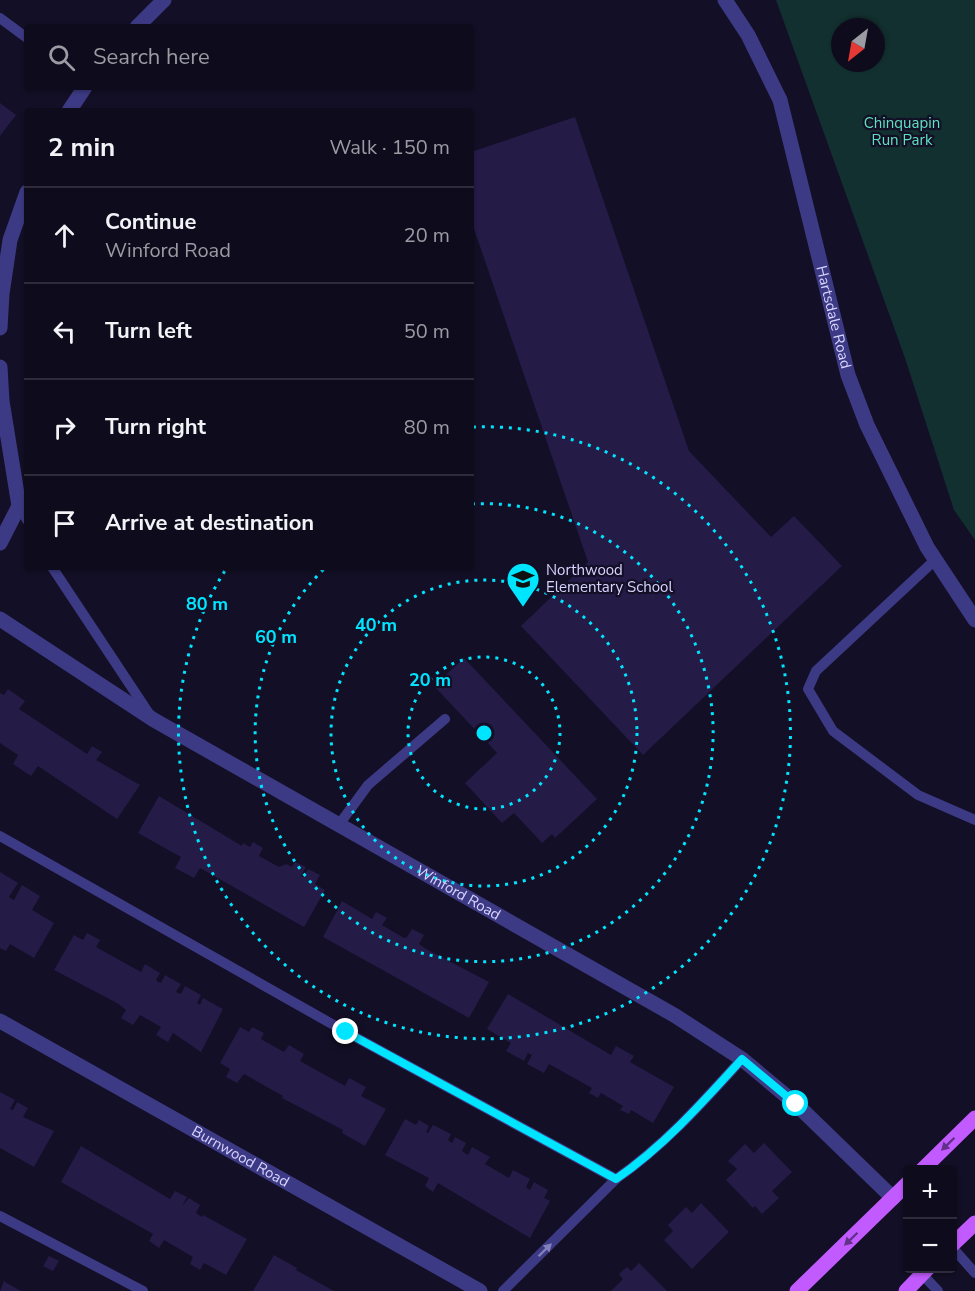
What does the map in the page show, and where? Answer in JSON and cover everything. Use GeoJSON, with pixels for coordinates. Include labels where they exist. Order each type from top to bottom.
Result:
{"type":"FeatureCollection","features":[{"type":"Feature","properties":{"kind":"main road"},"geometry":{"type":"LineString","coordinates":[[927,1165],[975,1118]]}},
{"type":"Feature","properties":{"kind":"main road"},"geometry":{"type":"LineString","coordinates":[[797,1291],[903,1188]]}},
{"type":"Feature","properties":{"kind":"main road"},"geometry":{"type":"LineString","coordinates":[[957,1241],[975,1223]]}},
{"type":"Feature","properties":{"kind":"main road"},"geometry":{"type":"LineString","coordinates":[[906,1291],[923,1273]]}},
{"type":"Feature","properties":{"kind":"street"},"geometry":{"type":"LineString","coordinates":[[140,24],[164,0]]}},
{"type":"Feature","properties":{"kind":"street","name":"Hartsdale Road"},"geometry":{"type":"LineString","coordinates":[[725,0],[748,35],[780,100],[848,375],[891,479],[935,560],[975,620]]}},
{"type":"Feature","properties":{"kind":"street"},"geometry":{"type":"LineString","coordinates":[[71,108],[83,90]]}},
{"type":"Feature","properties":{"kind":"street"},"geometry":{"type":"LineString","coordinates":[[0,328],[5,237],[24,198]]}},
{"type":"Feature","properties":{"kind":"street"},"geometry":{"type":"LineString","coordinates":[[0,367],[3,420],[20,506],[0,543]]}},
{"type":"Feature","properties":{"kind":"street","name":"Winford Road"},"geometry":{"type":"LineString","coordinates":[[0,619],[154,720],[338,826],[609,976],[742,1059],[821,1126],[893,1198]]}},
{"type":"Feature","properties":{"kind":"street","name":"Burnwood Road"},"geometry":{"type":"LineString","coordinates":[[0,1021],[480,1291]]}},
{"type":"Feature","properties":{"kind":"lane"},"geometry":{"type":"LineString","coordinates":[[0,18],[24,36]]}},
{"type":"Feature","properties":{"kind":"lane"},"geometry":{"type":"LineString","coordinates":[[20,506],[24,514]]}},
{"type":"Feature","properties":{"kind":"lane"},"geometry":{"type":"LineString","coordinates":[[935,560],[816,671],[808,689],[832,731],[918,795],[975,820]]}},
{"type":"Feature","properties":{"kind":"lane"},"geometry":{"type":"LineString","coordinates":[[54,570],[154,720]]}},
{"type":"Feature","properties":{"kind":"lane"},"geometry":{"type":"LineString","coordinates":[[338,826],[368,785],[446,719]]}},
{"type":"Feature","properties":{"kind":"lane"},"geometry":{"type":"LineString","coordinates":[[0,836],[346,1032],[616,1179]]}},
{"type":"Feature","properties":{"kind":"lane"},"geometry":{"type":"LineString","coordinates":[[503,1291],[616,1179],[638,1164],[684,1121],[742,1059]]}},
{"type":"Feature","properties":{"kind":"lane"},"geometry":{"type":"LineString","coordinates":[[0,1216],[143,1291]]}},
{"type":"Feature","properties":{"kind":"lane"},"geometry":{"type":"LineString","coordinates":[[957,1252],[975,1273]]}},
{"type":"Feature","properties":{"kind":"lane"},"geometry":{"type":"LineString","coordinates":[[926,1273],[938,1291]]}},
{"type":"Feature","properties":{"kind":"green space","name":"Chinquapin Run Park"},"geometry":{"type":"Polygon","coordinates":[[[776,0],[975,0],[975,540],[954,510],[905,358],[776,0]]]}},
{"type":"Feature","properties":{"kind":"building"},"geometry":{"type":"Polygon","coordinates":[[[0,103],[16,115],[0,136],[0,103]]]}},
{"type":"Feature","properties":{"kind":"building","name":"Northwood Elementary School"},"geometry":{"type":"Polygon","coordinates":[[[575,117],[689,451],[771,537],[794,516],[842,566],[643,755],[521,626],[588,562],[474,229],[474,151],[575,117]]]}},
{"type":"Feature","properties":{"kind":"building"},"geometry":{"type":"Polygon","coordinates":[[[464,658],[597,799],[555,838],[552,834],[542,843],[514,813],[502,823],[465,783],[497,753],[434,686],[464,658]]]}},
{"type":"Feature","properties":{"kind":"building"},"geometry":{"type":"Polygon","coordinates":[[[8,689],[25,701],[19,709],[87,754],[92,746],[102,752],[96,760],[140,785],[117,819],[38,766],[31,776],[13,764],[18,755],[0,743],[0,693],[4,695],[8,689]]]}},
{"type":"Feature","properties":{"kind":"building"},"geometry":{"type":"Polygon","coordinates":[[[159,796],[242,846],[243,843],[250,847],[253,842],[263,848],[259,856],[279,867],[286,864],[292,867],[295,862],[306,867],[301,876],[303,877],[308,869],[320,875],[315,884],[325,890],[304,927],[200,868],[194,878],[175,868],[181,857],[138,833],[159,796]]]}},
{"type":"Feature","properties":{"kind":"building"},"geometry":{"type":"Polygon","coordinates":[[[0,872],[18,883],[9,897],[14,900],[22,885],[40,896],[32,910],[54,923],[34,958],[10,944],[6,951],[0,948],[0,872]]]}},
{"type":"Feature","properties":{"kind":"building"},"geometry":{"type":"Polygon","coordinates":[[[342,901],[372,919],[376,912],[387,918],[382,925],[404,938],[412,929],[424,935],[419,944],[489,982],[469,1018],[323,937],[342,901]]]}},
{"type":"Feature","properties":{"kind":"building"},"geometry":{"type":"Polygon","coordinates":[[[87,933],[100,940],[96,947],[141,972],[145,964],[160,973],[156,980],[158,982],[161,983],[165,975],[181,984],[176,992],[181,994],[185,986],[201,995],[197,1003],[200,1005],[203,998],[223,1009],[201,1052],[173,1033],[168,1042],[156,1035],[161,1027],[140,1015],[133,1025],[121,1018],[126,1010],[117,1003],[54,970],[74,935],[83,940],[87,933]]]}},
{"type":"Feature","properties":{"kind":"building"},"geometry":{"type":"Polygon","coordinates":[[[508,994],[611,1055],[616,1046],[634,1056],[630,1062],[674,1087],[653,1123],[631,1110],[629,1114],[620,1110],[623,1106],[601,1093],[598,1098],[589,1093],[592,1088],[549,1064],[544,1073],[527,1064],[532,1055],[528,1053],[524,1061],[506,1051],[511,1043],[487,1029],[508,994]]]}},
{"type":"Feature","properties":{"kind":"building"},"geometry":{"type":"Polygon","coordinates":[[[240,1027],[249,1032],[252,1027],[264,1033],[261,1039],[284,1052],[289,1045],[304,1054],[300,1061],[345,1086],[349,1078],[366,1087],[361,1096],[386,1109],[365,1146],[342,1133],[343,1130],[282,1098],[283,1096],[244,1074],[237,1083],[226,1077],[230,1069],[220,1063],[240,1027]]]}},
{"type":"Feature","properties":{"kind":"building"},"geometry":{"type":"Polygon","coordinates":[[[0,1092],[15,1100],[10,1109],[13,1110],[17,1102],[28,1108],[23,1117],[54,1131],[34,1167],[0,1148],[0,1092]]]}},
{"type":"Feature","properties":{"kind":"building"},"geometry":{"type":"Polygon","coordinates":[[[405,1119],[416,1125],[419,1120],[429,1126],[426,1132],[428,1133],[433,1125],[451,1134],[448,1140],[452,1143],[455,1137],[466,1143],[462,1151],[468,1155],[472,1147],[490,1157],[485,1164],[509,1178],[513,1170],[530,1179],[526,1187],[530,1190],[534,1182],[548,1190],[544,1198],[550,1201],[530,1238],[438,1183],[433,1192],[425,1186],[429,1178],[385,1155],[405,1119]]]}},
{"type":"Feature","properties":{"kind":"building"},"geometry":{"type":"Polygon","coordinates":[[[764,1143],[792,1172],[772,1191],[779,1198],[762,1214],[755,1206],[753,1208],[726,1180],[737,1169],[728,1161],[745,1144],[754,1153],[764,1143]]]}},
{"type":"Feature","properties":{"kind":"building"},"geometry":{"type":"Polygon","coordinates":[[[81,1146],[170,1199],[175,1191],[187,1197],[182,1206],[189,1198],[200,1205],[196,1213],[247,1239],[226,1275],[204,1263],[200,1270],[190,1264],[193,1257],[164,1240],[159,1248],[149,1241],[153,1234],[61,1182],[81,1146]]]}},
{"type":"Feature","properties":{"kind":"building"},"geometry":{"type":"Polygon","coordinates":[[[701,1203],[729,1232],[692,1269],[664,1240],[673,1231],[668,1225],[686,1207],[692,1213],[701,1203]]]}},
{"type":"Feature","properties":{"kind":"building"},"geometry":{"type":"Polygon","coordinates":[[[274,1255],[297,1268],[296,1270],[334,1291],[253,1291],[274,1255]]]}},
{"type":"Feature","properties":{"kind":"building"},"geometry":{"type":"Polygon","coordinates":[[[49,1256],[59,1261],[53,1271],[43,1266],[49,1256]]]}},
{"type":"Feature","properties":{"kind":"building"},"geometry":{"type":"Polygon","coordinates":[[[639,1263],[667,1291],[611,1291],[623,1279],[619,1274],[627,1267],[631,1271],[639,1263]]]}},
{"type":"Feature","properties":{"kind":"building"},"geometry":{"type":"Polygon","coordinates":[[[5,1282],[21,1291],[0,1291],[5,1282]]]}},
{"type":"Feature","properties":{"kind":"place","name":"Northwood Elementary School"},"geometry":{"type":"Point","coordinates":[523,608]}},
{"type":"Feature","properties":{"kind":"route"},"geometry":{"type":"LineString","coordinates":[[346,1032],[616,1179],[638,1164],[684,1121],[742,1059],[796,1104]]}}]}
